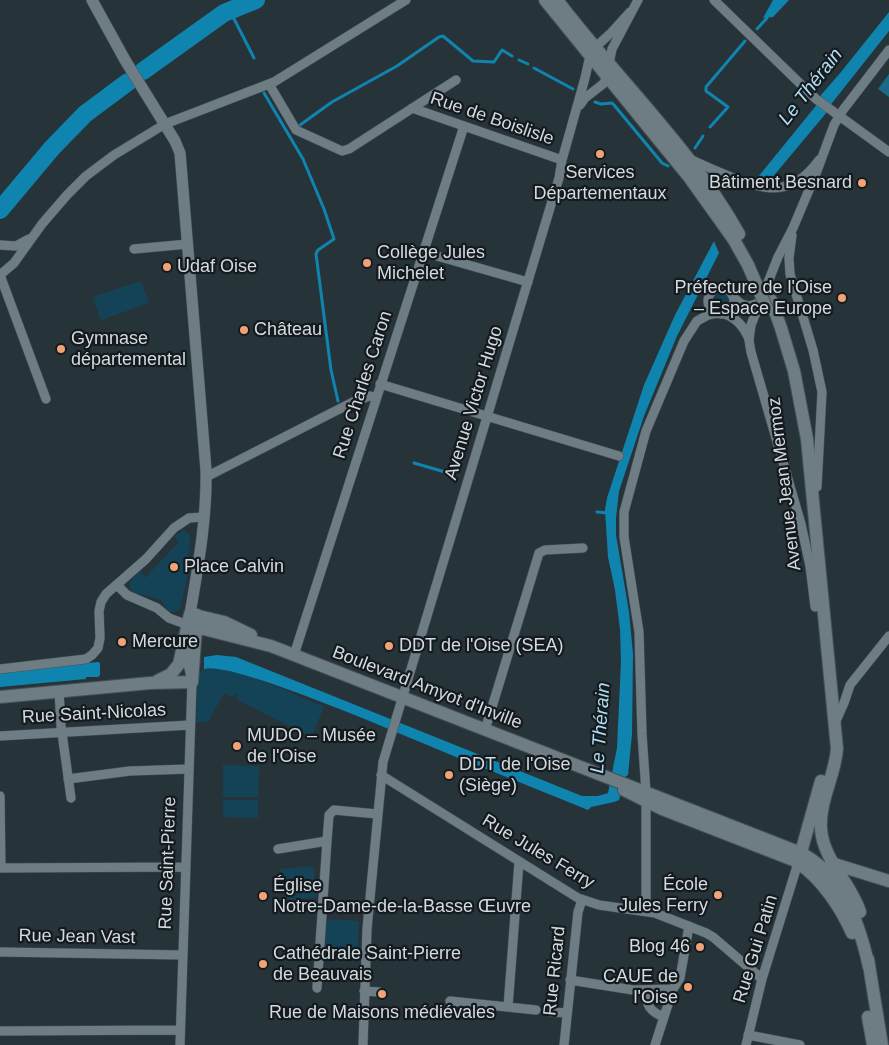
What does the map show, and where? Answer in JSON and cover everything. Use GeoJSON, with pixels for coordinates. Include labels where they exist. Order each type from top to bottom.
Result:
{"type":"FeatureCollection","features":[{"type":"Feature","properties":{"kind":"main road","name":"Avenue Jean Mermoz"},"geometry":{"type":"LineString","coordinates":[[545,0],[687,157],[721,204],[751,263],[766,303],[784,362],[797,416],[803,453],[812,542],[815,607],[828,753],[800,858]]}},
{"type":"Feature","properties":{"kind":"main road","name":"Avenue Jean Mermoz"},"geometry":{"type":"LineString","coordinates":[[557,0],[751,263]]}},
{"type":"Feature","properties":{"kind":"main road","name":"Avenue Jean Mermoz"},"geometry":{"type":"LineString","coordinates":[[766,303],[785,342],[800,400],[818,538],[835,723],[836,759],[824,803],[821,824],[824,845],[858,907],[862,920],[868,967]]}},
{"type":"Feature","properties":{"kind":"main road","name":"Boulevard Amyot d'Inville"},"geometry":{"type":"LineString","coordinates":[[193,620],[224,633],[271,646],[570,763],[646,797],[800,858]]}},
{"type":"Feature","properties":{"kind":"main road","name":"Boulevard Amyot d'Inville"},"geometry":{"type":"LineString","coordinates":[[193,620],[230,624],[271,646]]}},
{"type":"Feature","properties":{"kind":"main road","name":"Rue Saint-Pierre"},"geometry":{"type":"LineString","coordinates":[[185,642],[193,620]]}},
{"type":"Feature","properties":{"kind":"main road","name":"Rue Saint-Pierre"},"geometry":{"type":"LineString","coordinates":[[192,682],[193,620]]}},
{"type":"Feature","properties":{"kind":"main road"},"geometry":{"type":"LineString","coordinates":[[193,656],[198,646],[205,639],[213,634],[224,633]]}},
{"type":"Feature","properties":{"kind":"main road"},"geometry":{"type":"LineString","coordinates":[[150,683],[168,677],[174,672],[179,664],[185,642]]}},
{"type":"Feature","properties":{"kind":"main road"},"geometry":{"type":"LineString","coordinates":[[0,697],[150,683],[192,682]]}},
{"type":"Feature","properties":{"kind":"main road"},"geometry":{"type":"LineString","coordinates":[[800,858],[806,865],[834,864],[889,881]]}},
{"type":"Feature","properties":{"kind":"main road"},"geometry":{"type":"LineString","coordinates":[[800,858],[806,869],[829,894],[852,933],[858,956],[873,1045]]}},
{"type":"Feature","properties":{"kind":"main road"},"geometry":{"type":"LineString","coordinates":[[816,864],[836,885],[851,910],[860,932],[882,1045]]}},
{"type":"Feature","properties":{"kind":"street"},"geometry":{"type":"LineString","coordinates":[[92,0],[125,60],[175,141],[180,154],[206,477],[197,582],[199,598],[193,620],[169,618],[154,606],[128,596],[117,585]]}},
{"type":"Feature","properties":{"kind":"street"},"geometry":{"type":"LineString","coordinates":[[46,399],[0,276],[10,267],[33,235],[60,203],[86,176],[114,155],[165,124],[269,84],[406,0]]}},
{"type":"Feature","properties":{"kind":"street"},"geometry":{"type":"LineString","coordinates":[[550,0],[603,64]]}},
{"type":"Feature","properties":{"kind":"street","name":"Avenue Victor Hugo"},"geometry":{"type":"LineString","coordinates":[[574,117],[638,0]]}},
{"type":"Feature","properties":{"kind":"street"},"geometry":{"type":"LineString","coordinates":[[714,0],[816,99],[889,152]]}},
{"type":"Feature","properties":{"kind":"street","name":"Avenue Victor Hugo"},"geometry":{"type":"LineString","coordinates":[[363,1045],[367,929],[381,774],[560,178],[562,160],[585,78],[603,64],[608,36],[630,12]]}},
{"type":"Feature","properties":{"kind":"street"},"geometry":{"type":"LineString","coordinates":[[749,340],[751,325],[766,303],[770,279],[825,151],[834,125],[835,113],[889,50]]}},
{"type":"Feature","properties":{"kind":"street","name":"Rue de Boislisle"},"geometry":{"type":"LineString","coordinates":[[269,84],[296,130],[340,150],[349,149],[456,80]]}},
{"type":"Feature","properties":{"kind":"street","name":"Rue de Boislisle"},"geometry":{"type":"LineString","coordinates":[[412,108],[562,160]]}},
{"type":"Feature","properties":{"kind":"street","name":"Rue Charles Caron"},"geometry":{"type":"LineString","coordinates":[[294,655],[464,126]]}},
{"type":"Feature","properties":{"kind":"street"},"geometry":{"type":"LineString","coordinates":[[687,157],[743,183],[768,188],[786,186],[799,181],[812,170],[825,151]]}},
{"type":"Feature","properties":{"kind":"street"},"geometry":{"type":"LineString","coordinates":[[793,228],[789,258],[791,279],[813,350],[822,392],[817,468],[818,538]]}},
{"type":"Feature","properties":{"kind":"street"},"geometry":{"type":"LineString","coordinates":[[2,245],[12,247],[19,245],[33,235]]}},
{"type":"Feature","properties":{"kind":"street"},"geometry":{"type":"LineString","coordinates":[[134,249],[188,244]]}},
{"type":"Feature","properties":{"kind":"street"},"geometry":{"type":"LineString","coordinates":[[2,245],[11,254],[12,261],[10,267]]}},
{"type":"Feature","properties":{"kind":"street"},"geometry":{"type":"LineString","coordinates":[[423,252],[528,282]]}},
{"type":"Feature","properties":{"kind":"street"},"geometry":{"type":"LineString","coordinates":[[770,279],[779,275],[791,279]]}},
{"type":"Feature","properties":{"kind":"street"},"geometry":{"type":"LineString","coordinates":[[766,303],[745,306],[739,303],[728,290],[722,288],[711,292],[708,298],[712,310],[728,315],[739,323],[749,340],[801,524],[810,566],[815,607]]}},
{"type":"Feature","properties":{"kind":"street"},"geometry":{"type":"LineString","coordinates":[[646,911],[646,797],[639,632],[624,537],[624,512],[646,431],[684,341],[697,321],[708,315],[727,312],[732,307],[734,301],[732,295]]}},
{"type":"Feature","properties":{"kind":"street"},"geometry":{"type":"LineString","coordinates":[[380,384],[618,456]]}},
{"type":"Feature","properties":{"kind":"street"},"geometry":{"type":"LineString","coordinates":[[206,477],[354,401],[370,396],[376,398]]}},
{"type":"Feature","properties":{"kind":"street"},"geometry":{"type":"LineString","coordinates":[[0,669],[86,659],[96,651],[100,638],[100,607],[104,598],[146,559],[174,528],[189,518],[203,517]]}},
{"type":"Feature","properties":{"kind":"street"},"geometry":{"type":"LineString","coordinates":[[485,730],[539,553],[545,550],[583,548]]}},
{"type":"Feature","properties":{"kind":"street"},"geometry":{"type":"LineString","coordinates":[[835,723],[850,685],[889,636]]}},
{"type":"Feature","properties":{"kind":"street","name":"Rue Saint-Pierre"},"geometry":{"type":"LineString","coordinates":[[180,1045],[192,682],[187,664],[185,642]]}},
{"type":"Feature","properties":{"kind":"street"},"geometry":{"type":"LineString","coordinates":[[58,691],[71,798]]}},
{"type":"Feature","properties":{"kind":"street","name":"Rue Saint-Nicolas"},"geometry":{"type":"LineString","coordinates":[[0,736],[190,725]]}},
{"type":"Feature","properties":{"kind":"street"},"geometry":{"type":"LineString","coordinates":[[68,779],[130,771],[189,769]]}},
{"type":"Feature","properties":{"kind":"street","name":"Rue Jules Ferry"},"geometry":{"type":"LineString","coordinates":[[381,774],[582,900],[599,905],[646,911],[689,926],[713,937],[762,979]]}},
{"type":"Feature","properties":{"kind":"street"},"geometry":{"type":"LineString","coordinates":[[0,796],[0,868],[186,867]]}},
{"type":"Feature","properties":{"kind":"street"},"geometry":{"type":"LineString","coordinates":[[317,988],[329,815],[332,811],[336,810],[377,814]]}},
{"type":"Feature","properties":{"kind":"street"},"geometry":{"type":"LineString","coordinates":[[278,849],[327,841]]}},
{"type":"Feature","properties":{"kind":"street","name":"Rue Gui Patin"},"geometry":{"type":"LineString","coordinates":[[746,1045],[762,979],[800,858]]}},
{"type":"Feature","properties":{"kind":"street"},"geometry":{"type":"LineString","coordinates":[[508,1007],[519,862]]}},
{"type":"Feature","properties":{"kind":"street","name":"Rue Ricard"},"geometry":{"type":"LineString","coordinates":[[564,1045],[578,912],[582,900]]}},
{"type":"Feature","properties":{"kind":"street"},"geometry":{"type":"LineString","coordinates":[[655,1045],[673,988],[680,978],[689,926]]}},
{"type":"Feature","properties":{"kind":"street","name":"Rue Jean Vast"},"geometry":{"type":"LineString","coordinates":[[0,952],[183,955]]}},
{"type":"Feature","properties":{"kind":"street"},"geometry":{"type":"LineString","coordinates":[[570,980],[633,990],[673,988]]}},
{"type":"Feature","properties":{"kind":"street"},"geometry":{"type":"LineString","coordinates":[[645,990],[648,1007],[654,1013],[664,1016]]}},
{"type":"Feature","properties":{"kind":"street"},"geometry":{"type":"LineString","coordinates":[[364,991],[379,992]]}},
{"type":"Feature","properties":{"kind":"street"},"geometry":{"type":"LineString","coordinates":[[450,1001],[536,1010]]}},
{"type":"Feature","properties":{"kind":"street"},"geometry":{"type":"LineString","coordinates":[[550,1012],[567,1013]]}},
{"type":"Feature","properties":{"kind":"street"},"geometry":{"type":"LineString","coordinates":[[0,1031],[180,1030]]}},
{"type":"Feature","properties":{"kind":"street"},"geometry":{"type":"LineString","coordinates":[[748,1035],[800,1045]]}},
{"type":"Feature","properties":{"kind":"shaded area"},"geometry":{"type":"Polygon","coordinates":[[[773,0],[789,0],[773,17],[763,18],[773,0]]]}},
{"type":"Feature","properties":{"kind":"shaded area"},"geometry":{"type":"Polygon","coordinates":[[[889,12],[889,31],[827,112],[771,179],[758,177],[819,102],[821,95],[889,12]]]}},
{"type":"Feature","properties":{"kind":"shaded area"},"geometry":{"type":"Polygon","coordinates":[[[889,74],[889,97],[878,89],[889,74]]]}},
{"type":"Feature","properties":{"kind":"shaded area"},"geometry":{"type":"Polygon","coordinates":[[[714,241],[719,253],[677,336],[644,416],[619,491],[616,535],[629,612],[633,654],[632,734],[628,775],[625,777],[619,800],[591,807],[588,810],[288,689],[222,669],[204,669],[204,657],[217,655],[236,657],[582,796],[598,796],[608,793],[617,748],[621,661],[620,629],[608,557],[605,510],[607,498],[644,385],[675,315],[714,241]]]}},
{"type":"Feature","properties":{"kind":"shaded area"},"geometry":{"type":"Polygon","coordinates":[[[141,281],[149,303],[101,320],[93,297],[141,281]]]}},
{"type":"Feature","properties":{"kind":"shaded area"},"geometry":{"type":"Polygon","coordinates":[[[719,293],[725,293],[729,300],[725,307],[719,307],[715,303],[715,297],[719,293]]]}},
{"type":"Feature","properties":{"kind":"shaded area"},"geometry":{"type":"Polygon","coordinates":[[[184,530],[190,535],[188,574],[180,610],[169,612],[161,600],[132,592],[130,582],[141,571],[145,578],[178,543],[175,536],[184,530]]]}},
{"type":"Feature","properties":{"kind":"shaded area"},"geometry":{"type":"Polygon","coordinates":[[[100,663],[100,675],[98,677],[0,687],[0,673],[100,663]]]}},
{"type":"Feature","properties":{"kind":"shaded area"},"geometry":{"type":"Polygon","coordinates":[[[209,667],[239,673],[324,707],[311,737],[236,699],[238,695],[236,693],[232,697],[224,693],[208,722],[196,722],[198,674],[209,667]]]}},
{"type":"Feature","properties":{"kind":"shaded area"},"geometry":{"type":"Polygon","coordinates":[[[223,765],[259,766],[258,797],[223,797],[223,765]]]}},
{"type":"Feature","properties":{"kind":"shaded area"},"geometry":{"type":"Polygon","coordinates":[[[223,800],[258,800],[258,818],[223,817],[223,800]]]}},
{"type":"Feature","properties":{"kind":"shaded area"},"geometry":{"type":"Polygon","coordinates":[[[313,866],[317,897],[287,901],[279,869],[313,866]]]}},
{"type":"Feature","properties":{"kind":"shaded area"},"geometry":{"type":"Polygon","coordinates":[[[326,919],[359,921],[357,960],[324,959],[326,919]]]}},
{"type":"Feature","properties":{"kind":"waterway"},"geometry":{"type":"LineString","coordinates":[[143,71],[224,13],[256,0]]}},
{"type":"Feature","properties":{"kind":"waterway"},"geometry":{"type":"LineString","coordinates":[[230,11],[254,58]]}},
{"type":"Feature","properties":{"kind":"waterway"},"geometry":{"type":"LineString","coordinates":[[757,29],[767,18]]}},
{"type":"Feature","properties":{"kind":"waterway"},"geometry":{"type":"LineString","coordinates":[[300,125],[332,102],[397,66],[439,37],[443,36],[473,61],[494,62],[502,50],[512,56]]}},
{"type":"Feature","properties":{"kind":"waterway"},"geometry":{"type":"LineString","coordinates":[[710,127],[728,107],[706,91],[706,87],[745,41]]}},
{"type":"Feature","properties":{"kind":"waterway"},"geometry":{"type":"LineString","coordinates":[[519,60],[528,64]]}},
{"type":"Feature","properties":{"kind":"waterway"},"geometry":{"type":"LineString","coordinates":[[534,68],[573,89]]}},
{"type":"Feature","properties":{"kind":"waterway"},"geometry":{"type":"LineString","coordinates":[[0,210],[52,148],[85,114],[128,82]]}},
{"type":"Feature","properties":{"kind":"waterway"},"geometry":{"type":"LineString","coordinates":[[264,93],[303,159],[324,209],[334,239],[318,250],[316,254],[331,370],[338,401]]}},
{"type":"Feature","properties":{"kind":"waterway"},"geometry":{"type":"LineString","coordinates":[[595,102],[601,104],[612,103],[662,163],[668,166]]}},
{"type":"Feature","properties":{"kind":"waterway"},"geometry":{"type":"LineString","coordinates":[[695,148],[703,136]]}},
{"type":"Feature","properties":{"kind":"waterway"},"geometry":{"type":"LineString","coordinates":[[414,463],[452,474]]}},
{"type":"Feature","properties":{"kind":"waterway"},"geometry":{"type":"LineString","coordinates":[[597,512],[608,513]]}},
{"type":"Feature","properties":{"kind":"place","name":"Services Départementaux"},"geometry":{"type":"Point","coordinates":[600,154]}},
{"type":"Feature","properties":{"kind":"place","name":"Bâtiment Besnard"},"geometry":{"type":"Point","coordinates":[862,183]}},
{"type":"Feature","properties":{"kind":"place","name":"Collège Jules Michelet"},"geometry":{"type":"Point","coordinates":[367,263]}},
{"type":"Feature","properties":{"kind":"place","name":"Udaf Oise"},"geometry":{"type":"Point","coordinates":[167,267]}},
{"type":"Feature","properties":{"kind":"place","name":"Préfecture de l'Oise – Espace Europe"},"geometry":{"type":"Point","coordinates":[842,298]}},
{"type":"Feature","properties":{"kind":"place","name":"Château"},"geometry":{"type":"Point","coordinates":[244,330]}},
{"type":"Feature","properties":{"kind":"place","name":"Gymnase départemental"},"geometry":{"type":"Point","coordinates":[61,349]}},
{"type":"Feature","properties":{"kind":"place","name":"Place Calvin"},"geometry":{"type":"Point","coordinates":[174,567]}},
{"type":"Feature","properties":{"kind":"place","name":"Mercure"},"geometry":{"type":"Point","coordinates":[122,642]}},
{"type":"Feature","properties":{"kind":"place","name":"DDT de l'Oise (SEA)"},"geometry":{"type":"Point","coordinates":[389,646]}},
{"type":"Feature","properties":{"kind":"place","name":"MUDO – Musée de l'Oise"},"geometry":{"type":"Point","coordinates":[237,746]}},
{"type":"Feature","properties":{"kind":"place","name":"DDT de l'Oise (Siège)"},"geometry":{"type":"Point","coordinates":[449,775]}},
{"type":"Feature","properties":{"kind":"place","name":"École Jules Ferry"},"geometry":{"type":"Point","coordinates":[718,895]}},
{"type":"Feature","properties":{"kind":"place","name":"Église Notre-Dame-de-la-Basse Œuvre"},"geometry":{"type":"Point","coordinates":[263,896]}},
{"type":"Feature","properties":{"kind":"place","name":"Blog 46"},"geometry":{"type":"Point","coordinates":[700,947]}},
{"type":"Feature","properties":{"kind":"place","name":"Cathédrale Saint-Pierre de Beauvais"},"geometry":{"type":"Point","coordinates":[263,964]}},
{"type":"Feature","properties":{"kind":"place","name":"CAUE de l'Oise"},"geometry":{"type":"Point","coordinates":[688,987]}},
{"type":"Feature","properties":{"kind":"place","name":"Rue de Maisons médiévales"},"geometry":{"type":"Point","coordinates":[382,994]}},
{"type":"Feature","properties":{"kind":"water label","name":"Le Thérain"},"geometry":{"type":"Point","coordinates":[811,87]}},
{"type":"Feature","properties":{"kind":"water label","name":"Le Thérain"},"geometry":{"type":"Point","coordinates":[601,728]}}]}
